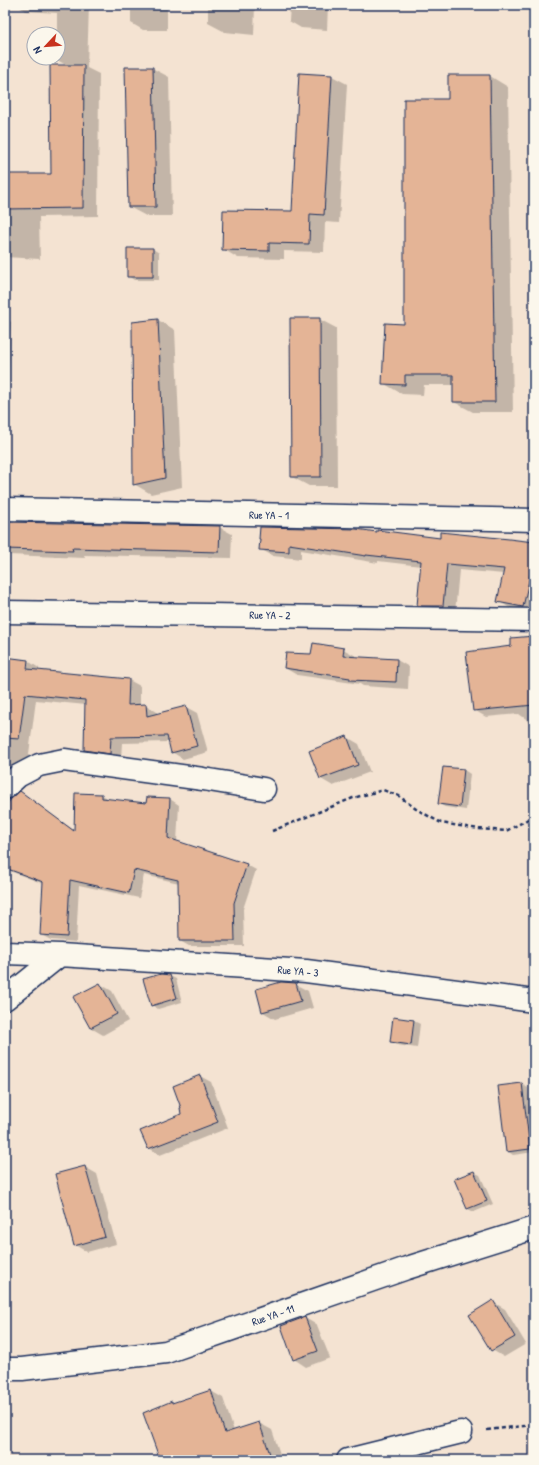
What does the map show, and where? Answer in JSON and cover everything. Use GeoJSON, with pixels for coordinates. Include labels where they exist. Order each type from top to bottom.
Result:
{"type":"FeatureCollection","features":[{"type":"Feature","properties":{"kind":"street","name":"Rue YA - 1"},"geometry":{"type":"LineString","coordinates":[[5,509],[534,520]]}},
{"type":"Feature","properties":{"kind":"street","name":"Rue YA - 2"},"geometry":{"type":"LineString","coordinates":[[5,612],[534,620]]}},
{"type":"Feature","properties":{"kind":"street"},"geometry":{"type":"LineString","coordinates":[[5,788],[18,776],[39,765],[64,760],[264,789]]}},
{"type":"Feature","properties":{"kind":"street","name":"Rue YA - 3"},"geometry":{"type":"LineString","coordinates":[[5,953],[60,955],[306,971],[534,1001]]}},
{"type":"Feature","properties":{"kind":"street"},"geometry":{"type":"LineString","coordinates":[[5,999],[60,955]]}},
{"type":"Feature","properties":{"kind":"street","name":"Rue YA - 11"},"geometry":{"type":"LineString","coordinates":[[5,1369],[166,1352],[407,1268],[534,1228]]}},
{"type":"Feature","properties":{"kind":"street"},"geometry":{"type":"LineString","coordinates":[[348,1460],[461,1432]]}},
{"type":"Feature","properties":{"kind":"path"},"geometry":{"type":"LineString","coordinates":[[272,831],[353,798],[383,790],[399,796],[416,809],[441,823],[479,829],[506,830],[534,815]]}},
{"type":"Feature","properties":{"kind":"path"},"geometry":{"type":"LineString","coordinates":[[461,1432],[534,1425]]}},
{"type":"Feature","properties":{"kind":"building"},"geometry":{"type":"Polygon","coordinates":[[[84,65],[83,208],[5,209],[5,174],[51,174],[50,66],[84,65]]]}},
{"type":"Feature","properties":{"kind":"building"},"geometry":{"type":"Polygon","coordinates":[[[125,67],[153,67],[156,207],[128,207],[125,67]]]}},
{"type":"Feature","properties":{"kind":"building"},"geometry":{"type":"Polygon","coordinates":[[[299,73],[332,75],[324,215],[310,214],[309,244],[269,243],[269,251],[222,250],[223,210],[292,211],[299,73]]]}},
{"type":"Feature","properties":{"kind":"building"},"geometry":{"type":"Polygon","coordinates":[[[448,75],[490,75],[495,402],[453,402],[453,375],[405,375],[405,385],[382,384],[385,323],[404,324],[404,99],[448,99],[448,75]]]}},
{"type":"Feature","properties":{"kind":"building"},"geometry":{"type":"Polygon","coordinates":[[[127,248],[153,248],[153,277],[127,277],[127,248]]]}},
{"type":"Feature","properties":{"kind":"building"},"geometry":{"type":"Polygon","coordinates":[[[290,318],[320,318],[321,477],[291,477],[290,318]]]}},
{"type":"Feature","properties":{"kind":"building"},"geometry":{"type":"Polygon","coordinates":[[[158,319],[165,478],[133,485],[132,322],[158,319]]]}},
{"type":"Feature","properties":{"kind":"building"},"geometry":{"type":"Polygon","coordinates":[[[5,522],[220,526],[219,552],[72,548],[73,551],[5,549],[5,522]]]}},
{"type":"Feature","properties":{"kind":"building"},"geometry":{"type":"Polygon","coordinates":[[[260,527],[356,529],[377,532],[377,530],[440,538],[440,532],[509,539],[534,542],[534,558],[523,607],[497,602],[504,569],[447,564],[443,606],[417,606],[421,561],[366,556],[289,544],[289,552],[259,550],[260,527]]]}},
{"type":"Feature","properties":{"kind":"building"},"geometry":{"type":"Polygon","coordinates":[[[534,636],[534,705],[473,711],[466,652],[511,646],[511,638],[534,636]]]}},
{"type":"Feature","properties":{"kind":"building"},"geometry":{"type":"Polygon","coordinates":[[[313,643],[344,648],[343,656],[397,659],[396,682],[350,680],[350,678],[284,668],[286,653],[311,654],[313,643]]]}},
{"type":"Feature","properties":{"kind":"building"},"geometry":{"type":"Polygon","coordinates":[[[5,657],[28,660],[27,669],[129,679],[128,705],[146,704],[147,716],[186,706],[197,746],[171,753],[167,736],[111,737],[110,754],[84,750],[85,700],[25,694],[19,739],[5,738],[5,657]]]}},
{"type":"Feature","properties":{"kind":"building"},"geometry":{"type":"Polygon","coordinates":[[[347,736],[358,765],[320,779],[309,751],[347,736]]]}},
{"type":"Feature","properties":{"kind":"building"},"geometry":{"type":"Polygon","coordinates":[[[443,767],[464,769],[460,807],[438,804],[443,767]]]}},
{"type":"Feature","properties":{"kind":"building"},"geometry":{"type":"Polygon","coordinates":[[[20,791],[74,831],[75,793],[102,794],[102,798],[146,803],[147,797],[170,798],[168,838],[247,864],[234,903],[235,941],[179,941],[178,880],[134,870],[129,893],[70,880],[67,937],[40,935],[43,882],[5,868],[5,807],[20,791]]]}},
{"type":"Feature","properties":{"kind":"building"},"geometry":{"type":"Polygon","coordinates":[[[161,974],[170,975],[177,998],[151,1006],[143,979],[161,974]]]}},
{"type":"Feature","properties":{"kind":"building"},"geometry":{"type":"Polygon","coordinates":[[[281,982],[296,983],[301,1001],[262,1012],[256,989],[281,982]]]}},
{"type":"Feature","properties":{"kind":"building"},"geometry":{"type":"Polygon","coordinates":[[[100,983],[117,1014],[90,1028],[73,997],[100,983]]]}},
{"type":"Feature","properties":{"kind":"building"},"geometry":{"type":"Polygon","coordinates":[[[393,1017],[414,1020],[411,1045],[390,1042],[393,1017]]]}},
{"type":"Feature","properties":{"kind":"building"},"geometry":{"type":"Polygon","coordinates":[[[200,1075],[218,1122],[148,1149],[140,1131],[181,1114],[181,1108],[173,1086],[200,1075]]]}},
{"type":"Feature","properties":{"kind":"building"},"geometry":{"type":"Polygon","coordinates":[[[522,1083],[530,1149],[506,1152],[498,1086],[522,1083]]]}},
{"type":"Feature","properties":{"kind":"building"},"geometry":{"type":"Polygon","coordinates":[[[85,1166],[105,1237],[74,1246],[55,1174],[85,1166]]]}},
{"type":"Feature","properties":{"kind":"building"},"geometry":{"type":"Polygon","coordinates":[[[474,1171],[487,1201],[467,1209],[454,1179],[474,1171]]]}},
{"type":"Feature","properties":{"kind":"building"},"geometry":{"type":"Polygon","coordinates":[[[493,1300],[515,1337],[491,1351],[469,1315],[493,1300]]]}},
{"type":"Feature","properties":{"kind":"building"},"geometry":{"type":"Polygon","coordinates":[[[305,1317],[318,1351],[293,1360],[281,1326],[305,1317]]]}},
{"type":"Feature","properties":{"kind":"building"},"geometry":{"type":"Polygon","coordinates":[[[211,1390],[225,1433],[259,1422],[272,1460],[160,1460],[143,1413],[172,1401],[172,1403],[211,1390]]]}}]}
